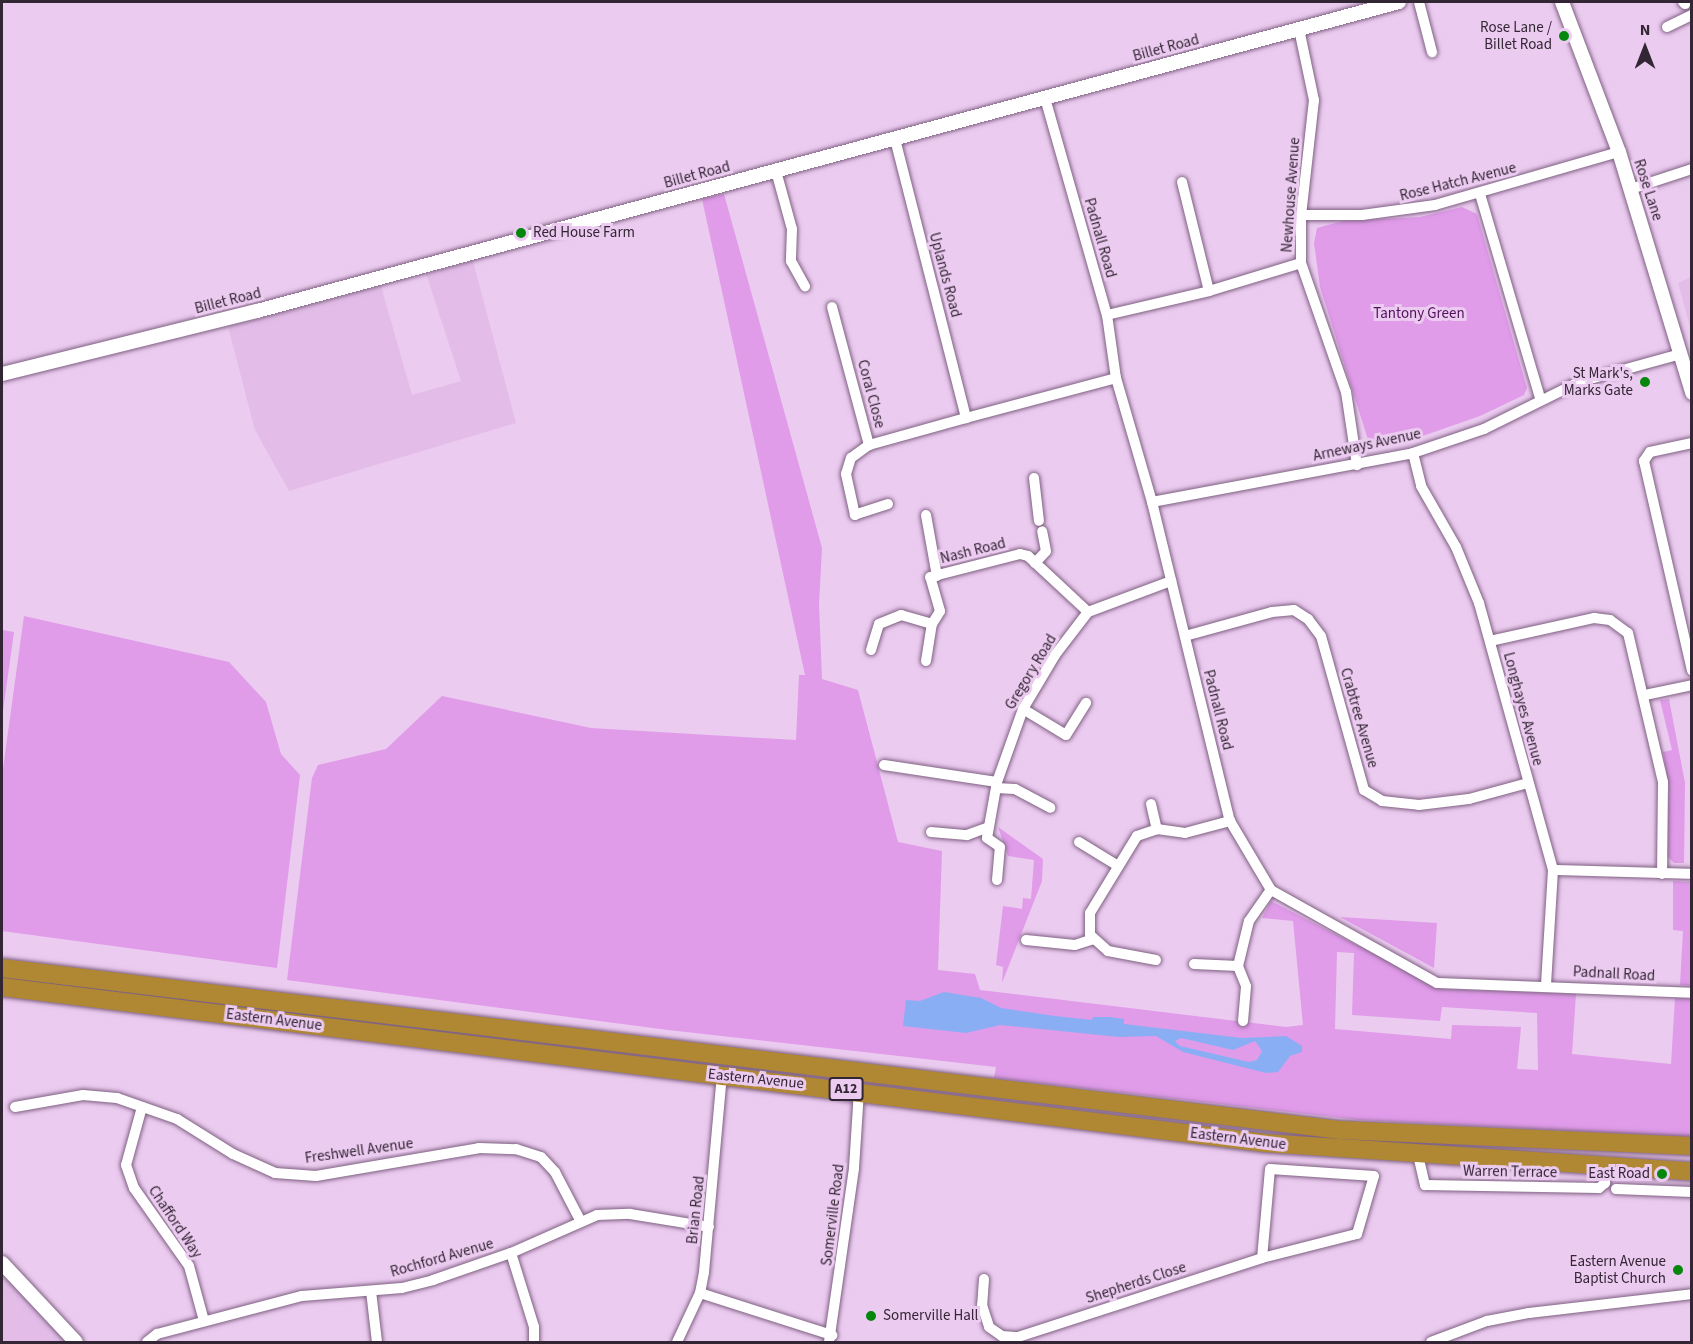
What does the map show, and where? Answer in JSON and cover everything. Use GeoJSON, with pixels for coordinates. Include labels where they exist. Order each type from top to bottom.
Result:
{"type":"FeatureCollection","features":[{"type":"Feature","properties":{"kind":"highway","name":"Eastern Avenue"},"geometry":{"type":"LineString","coordinates":[[2,968],[1341,1130],[1692,1146]]}},
{"type":"Feature","properties":{"kind":"highway","name":"Eastern Avenue"},"geometry":{"type":"LineString","coordinates":[[2,987],[859,1090],[1264,1143],[1418,1155],[1692,1171]]}},
{"type":"Feature","properties":{"kind":"street","name":"Billet Road"},"geometry":{"type":"LineString","coordinates":[[2,374],[257,311],[1399,2]]}},
{"type":"Feature","properties":{"kind":"street"},"geometry":{"type":"LineString","coordinates":[[1419,2],[1432,52]]}},
{"type":"Feature","properties":{"kind":"street","name":"Rose Lane"},"geometry":{"type":"LineString","coordinates":[[1562,2],[1619,152],[1692,393]]}},
{"type":"Feature","properties":{"kind":"street"},"geometry":{"type":"LineString","coordinates":[[1667,27],[1692,15]]}},
{"type":"Feature","properties":{"kind":"street","name":"Newhouse Avenue"},"geometry":{"type":"LineString","coordinates":[[1299,29],[1314,100],[1301,215],[1301,263],[1346,392],[1357,465]]}},
{"type":"Feature","properties":{"kind":"street","name":"Padnall Road"},"geometry":{"type":"LineString","coordinates":[[1046,98],[1107,315],[1116,378],[1152,502],[1230,821],[1271,891],[1437,983],[1546,985],[1692,993]]}},
{"type":"Feature","properties":{"kind":"street","name":"Uplands Road"},"geometry":{"type":"LineString","coordinates":[[895,139],[966,418]]}},
{"type":"Feature","properties":{"kind":"street","name":"Rose Hatch Avenue"},"geometry":{"type":"LineString","coordinates":[[1301,215],[1394,213],[1480,194],[1619,152]]}},
{"type":"Feature","properties":{"kind":"street"},"geometry":{"type":"LineString","coordinates":[[1631,189],[1692,169]]}},
{"type":"Feature","properties":{"kind":"street"},"geometry":{"type":"LineString","coordinates":[[776,171],[792,229],[791,261],[805,286]]}},
{"type":"Feature","properties":{"kind":"street"},"geometry":{"type":"LineString","coordinates":[[1182,182],[1209,291]]}},
{"type":"Feature","properties":{"kind":"street"},"geometry":{"type":"LineString","coordinates":[[1480,194],[1540,398]]}},
{"type":"Feature","properties":{"kind":"street"},"geometry":{"type":"LineString","coordinates":[[1107,315],[1209,291],[1301,263]]}},
{"type":"Feature","properties":{"kind":"street","name":"Coral Close"},"geometry":{"type":"LineString","coordinates":[[832,308],[869,445],[851,458],[846,474],[855,515],[888,504]]}},
{"type":"Feature","properties":{"kind":"street","name":"Arneways Avenue"},"geometry":{"type":"LineString","coordinates":[[1152,502],[1413,453],[1484,429],[1540,398],[1579,382],[1681,354]]}},
{"type":"Feature","properties":{"kind":"street"},"geometry":{"type":"LineString","coordinates":[[869,445],[1116,378]]}},
{"type":"Feature","properties":{"kind":"street"},"geometry":{"type":"LineString","coordinates":[[1692,443],[1650,453],[1644,461],[1692,671]]}},
{"type":"Feature","properties":{"kind":"street","name":"Longhayes Avenue"},"geometry":{"type":"LineString","coordinates":[[1413,453],[1421,486],[1468,574],[1490,641],[1553,870],[1546,985]]}},
{"type":"Feature","properties":{"kind":"street"},"geometry":{"type":"LineString","coordinates":[[1034,478],[1046,551],[1035,563],[1088,612],[1171,581]]}},
{"type":"Feature","properties":{"kind":"street"},"geometry":{"type":"LineString","coordinates":[[926,514],[936,576]]}},
{"type":"Feature","properties":{"kind":"street","name":"Nash Road"},"geometry":{"type":"LineString","coordinates":[[926,661],[932,624],[940,611],[930,577],[1020,554],[1035,563]]}},
{"type":"Feature","properties":{"kind":"street","name":"Crabtree Avenue"},"geometry":{"type":"LineString","coordinates":[[1185,636],[1272,612],[1294,610],[1308,619],[1321,636],[1364,790],[1382,801],[1419,806],[1469,799],[1528,783]]}},
{"type":"Feature","properties":{"kind":"street","name":"Gregory Road"},"geometry":{"type":"LineString","coordinates":[[988,832],[997,785],[1023,709],[1055,655],[1088,612]]}},
{"type":"Feature","properties":{"kind":"street"},"geometry":{"type":"LineString","coordinates":[[871,650],[879,624],[901,615],[932,624]]}},
{"type":"Feature","properties":{"kind":"street"},"geometry":{"type":"LineString","coordinates":[[1490,641],[1587,619],[1610,620],[1624,628],[1631,639],[1664,782],[1662,874]]}},
{"type":"Feature","properties":{"kind":"street"},"geometry":{"type":"LineString","coordinates":[[1645,695],[1692,685]]}},
{"type":"Feature","properties":{"kind":"street"},"geometry":{"type":"LineString","coordinates":[[1023,709],[1066,735],[1086,703]]}},
{"type":"Feature","properties":{"kind":"street"},"geometry":{"type":"LineString","coordinates":[[884,765],[1015,789],[1050,808]]}},
{"type":"Feature","properties":{"kind":"street"},"geometry":{"type":"LineString","coordinates":[[1150,804],[1157,829]]}},
{"type":"Feature","properties":{"kind":"street"},"geometry":{"type":"LineString","coordinates":[[1156,960],[1108,951],[1093,939],[1090,913],[1137,836],[1157,829],[1185,833],[1230,821]]}},
{"type":"Feature","properties":{"kind":"street"},"geometry":{"type":"LineString","coordinates":[[931,832],[967,835],[988,832],[1000,847],[997,880]]}},
{"type":"Feature","properties":{"kind":"street"},"geometry":{"type":"LineString","coordinates":[[1079,842],[1118,866]]}},
{"type":"Feature","properties":{"kind":"street"},"geometry":{"type":"LineString","coordinates":[[1553,870],[1692,874]]}},
{"type":"Feature","properties":{"kind":"street"},"geometry":{"type":"LineString","coordinates":[[1243,1021],[1246,986],[1238,966],[1249,921],[1271,891]]}},
{"type":"Feature","properties":{"kind":"street"},"geometry":{"type":"LineString","coordinates":[[1026,940],[1074,945],[1093,939]]}},
{"type":"Feature","properties":{"kind":"street"},"geometry":{"type":"LineString","coordinates":[[1194,964],[1238,966]]}},
{"type":"Feature","properties":{"kind":"street","name":"Brian Road"},"geometry":{"type":"LineString","coordinates":[[677,1342],[700,1293],[717,1148],[722,1074]]}},
{"type":"Feature","properties":{"kind":"street","name":"Somerville Road"},"geometry":{"type":"LineString","coordinates":[[830,1339],[857,1138],[859,1090]]}},
{"type":"Feature","properties":{"kind":"street","name":"Freshwell Avenue"},"geometry":{"type":"LineString","coordinates":[[15,1107],[83,1095],[117,1098],[177,1119],[233,1154],[275,1173],[316,1176],[479,1148],[516,1149],[541,1157],[555,1172],[580,1222]]}},
{"type":"Feature","properties":{"kind":"street","name":"Chafford Way"},"geometry":{"type":"LineString","coordinates":[[142,1107],[126,1165],[134,1188],[189,1266],[204,1321]]}},
{"type":"Feature","properties":{"kind":"street","name":"Warren Terrace"},"geometry":{"type":"LineString","coordinates":[[1418,1155],[1425,1185],[1599,1188],[1605,1184],[1607,1165]]}},
{"type":"Feature","properties":{"kind":"street","name":"Shepherds Close"},"geometry":{"type":"LineString","coordinates":[[984,1279],[982,1305],[989,1327],[1002,1336],[1018,1340],[1262,1258],[1357,1234],[1374,1176],[1269,1169],[1262,1258]]}},
{"type":"Feature","properties":{"kind":"street"},"geometry":{"type":"LineString","coordinates":[[1616,1189],[1692,1192]]}},
{"type":"Feature","properties":{"kind":"street","name":"Rochford Avenue"},"geometry":{"type":"LineString","coordinates":[[147,1342],[157,1334],[302,1296],[402,1288],[511,1253],[580,1222],[615,1213],[709,1227]]}},
{"type":"Feature","properties":{"kind":"street"},"geometry":{"type":"LineString","coordinates":[[511,1253],[534,1327],[534,1342]]}},
{"type":"Feature","properties":{"kind":"street"},"geometry":{"type":"LineString","coordinates":[[2,1263],[76,1342]]}},
{"type":"Feature","properties":{"kind":"street"},"geometry":{"type":"LineString","coordinates":[[371,1291],[377,1342]]}},
{"type":"Feature","properties":{"kind":"street"},"geometry":{"type":"LineString","coordinates":[[700,1293],[830,1339]]}},
{"type":"Feature","properties":{"kind":"street"},"geometry":{"type":"LineString","coordinates":[[1431,1342],[1487,1321],[1529,1313],[1692,1294]]}},
{"type":"Feature","properties":{"kind":"shaded area"},"geometry":{"type":"Polygon","coordinates":[[[473,261],[516,423],[289,491],[255,430],[228,327],[381,286],[412,395],[461,381],[426,274],[473,261]]]}},
{"type":"Feature","properties":{"kind":"shaded area"},"geometry":{"type":"Polygon","coordinates":[[[1691,277],[1691,330],[1678,283],[1691,277]]]}},
{"type":"Feature","properties":{"kind":"shaded area"},"geometry":{"type":"Polygon","coordinates":[[[2,1275],[52,1325],[67,1342],[2,1342],[2,1275]]]}},
{"type":"Feature","properties":{"kind":"green space"},"geometry":{"type":"Polygon","coordinates":[[[724,194],[822,548],[819,604],[822,679],[858,690],[898,842],[942,851],[938,970],[975,974],[980,990],[1286,1027],[1303,1025],[1293,921],[1262,918],[1271,901],[1442,989],[1576,994],[1572,1054],[1671,1064],[1675,998],[1691,999],[1691,1137],[1359,1120],[994,1078],[996,1067],[668,1030],[287,980],[312,778],[318,765],[386,749],[442,696],[591,728],[796,740],[799,675],[805,675],[702,199],[724,194]],[[1337,952],[1335,1029],[1451,1039],[1452,1025],[1521,1027],[1517,1069],[1538,1070],[1537,1013],[1442,1007],[1440,1021],[1352,1015],[1354,953],[1337,952]]]}},
{"type":"Feature","properties":{"kind":"green space","name":"Tantony Green"},"geometry":{"type":"Polygon","coordinates":[[[1462,207],[1477,214],[1527,388],[1524,395],[1480,416],[1411,440],[1383,447],[1370,446],[1320,287],[1314,243],[1317,228],[1343,221],[1420,217],[1462,207]]]}},
{"type":"Feature","properties":{"kind":"green space"},"geometry":{"type":"Polygon","coordinates":[[[24,616],[229,662],[266,702],[281,754],[300,775],[277,968],[2,931],[2,776],[24,616]]]}},
{"type":"Feature","properties":{"kind":"green space"},"geometry":{"type":"Polygon","coordinates":[[[2,630],[14,632],[2,718],[2,630]]]}},
{"type":"Feature","properties":{"kind":"green space"},"geometry":{"type":"Polygon","coordinates":[[[1669,699],[1685,783],[1684,863],[1674,863],[1666,855],[1669,787],[1663,752],[1672,750],[1660,700],[1669,699]]]}},
{"type":"Feature","properties":{"kind":"green space"},"geometry":{"type":"Polygon","coordinates":[[[998,827],[1043,859],[1042,881],[1002,983],[1003,967],[996,965],[1003,906],[1022,909],[1023,898],[1031,899],[1034,860],[1008,856],[998,827]]]}},
{"type":"Feature","properties":{"kind":"green space"},"geometry":{"type":"Polygon","coordinates":[[[1673,881],[1691,882],[1691,986],[1680,985],[1683,931],[1673,930],[1673,881]]]}},
{"type":"Feature","properties":{"kind":"green space"},"geometry":{"type":"Polygon","coordinates":[[[1340,917],[1437,923],[1434,968],[1340,917]]]}},
{"type":"Feature","properties":{"kind":"water"},"geometry":{"type":"Polygon","coordinates":[[[944,992],[981,998],[1001,1008],[1055,1016],[1092,1020],[1093,1017],[1110,1017],[1124,1019],[1124,1024],[1242,1038],[1286,1036],[1302,1046],[1302,1052],[1290,1056],[1278,1072],[1266,1073],[1183,1052],[1156,1036],[1119,1037],[1000,1025],[966,1033],[903,1026],[906,1000],[920,1001],[944,992]],[[1181,1038],[1175,1041],[1180,1046],[1249,1062],[1257,1060],[1262,1051],[1255,1041],[1233,1050],[1181,1038]]]}},
{"type":"Feature","properties":{"kind":"place","name":"Rose Lane / Billet Road"},"geometry":{"type":"Point","coordinates":[1564,36]}},
{"type":"Feature","properties":{"kind":"place","name":"Red House Farm"},"geometry":{"type":"Point","coordinates":[521,233]}},
{"type":"Feature","properties":{"kind":"place","name":"St Mark's, Marks Gate"},"geometry":{"type":"Point","coordinates":[1645,382]}},
{"type":"Feature","properties":{"kind":"place","name":"East Road"},"geometry":{"type":"Point","coordinates":[1662,1174]}},
{"type":"Feature","properties":{"kind":"place","name":"Eastern Avenue Baptist Church"},"geometry":{"type":"Point","coordinates":[1678,1270]}},
{"type":"Feature","properties":{"kind":"place","name":"Somerville Hall"},"geometry":{"type":"Point","coordinates":[871,1316]}}]}
